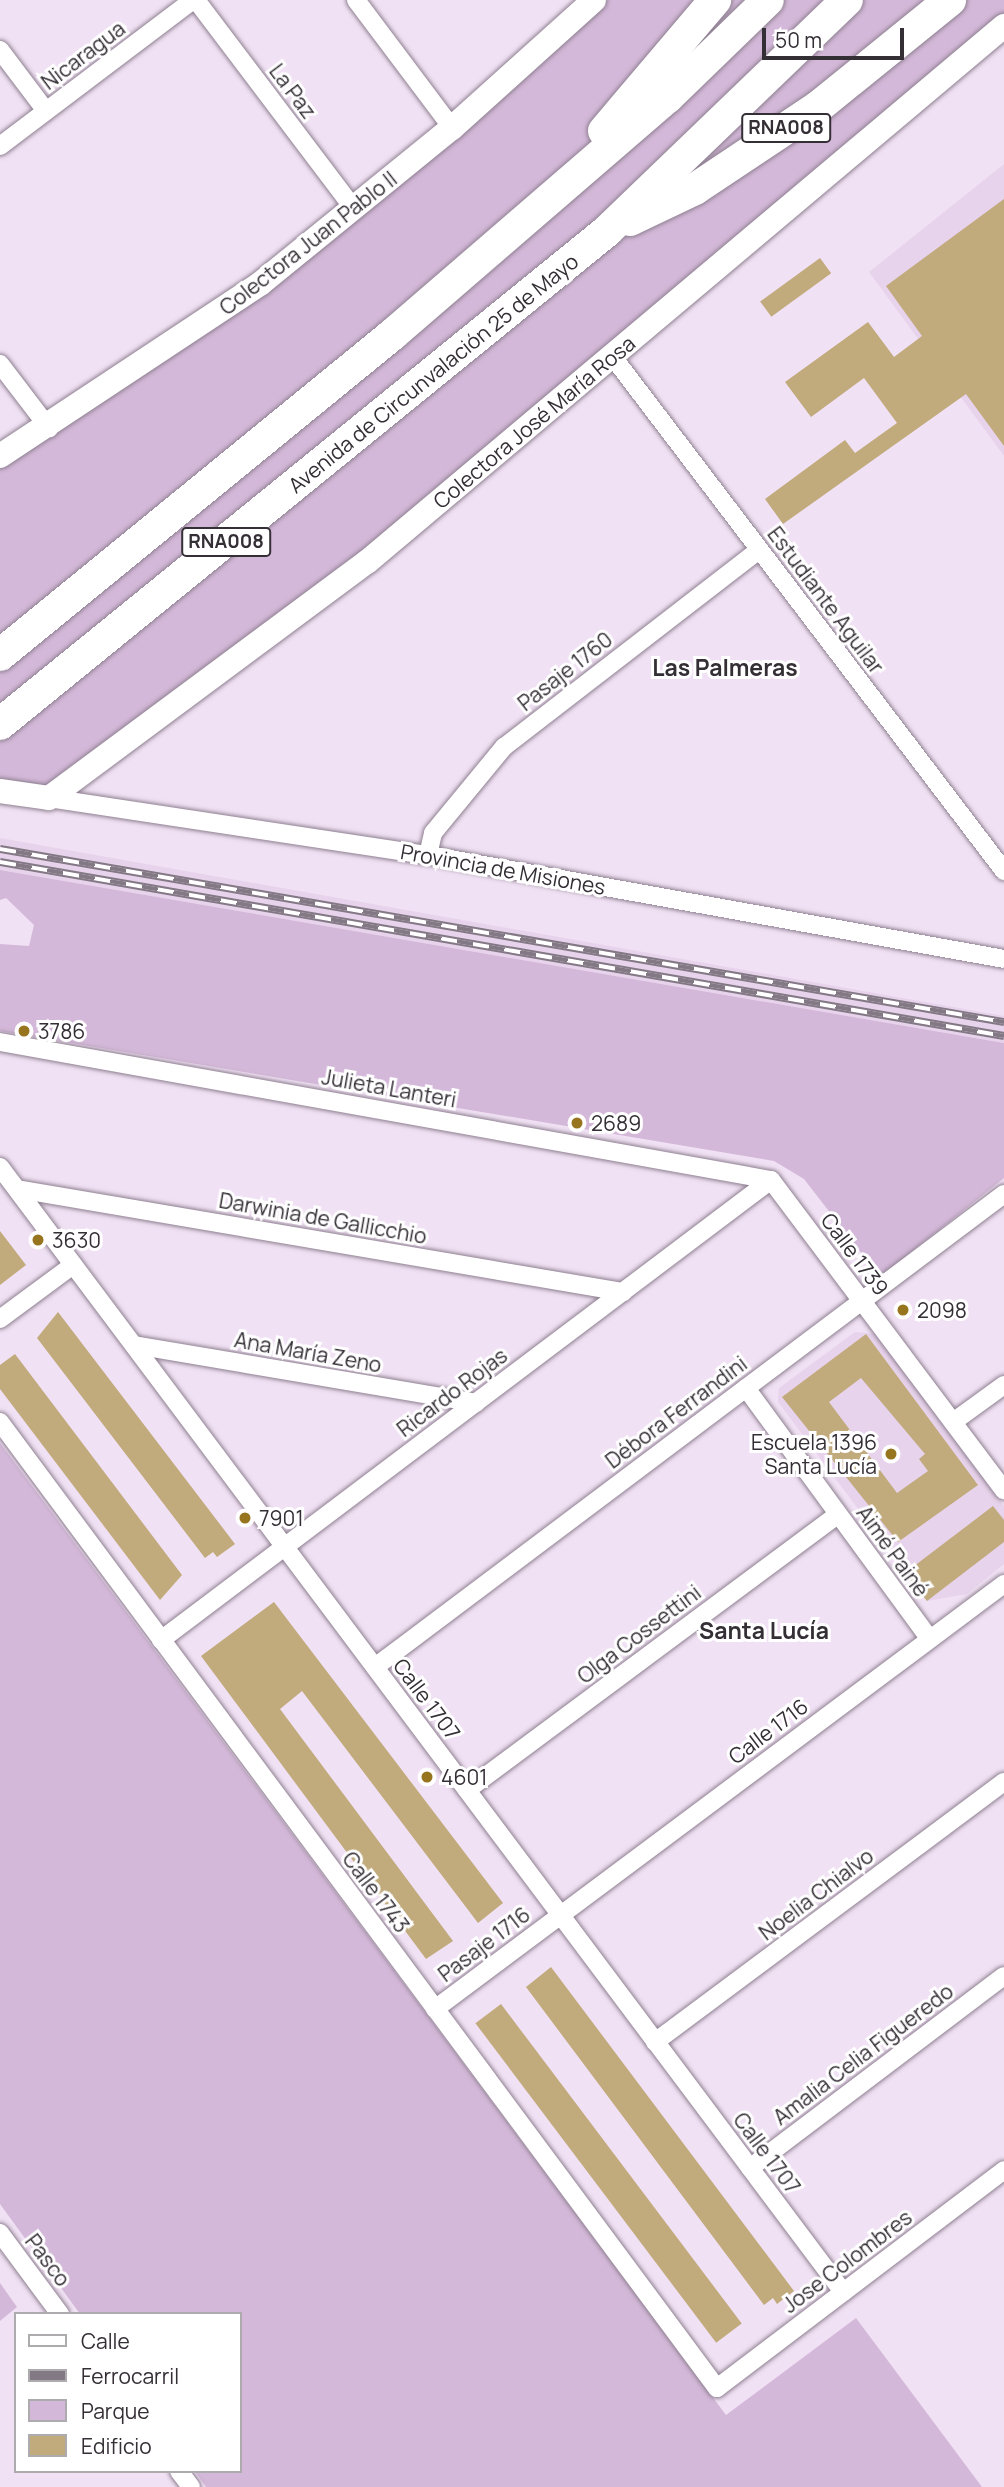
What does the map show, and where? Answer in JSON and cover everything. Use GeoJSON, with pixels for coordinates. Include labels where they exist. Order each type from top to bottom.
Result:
{"type":"FeatureCollection","features":[{"type":"Feature","properties":{"kind":"highway"},"geometry":{"type":"LineString","coordinates":[[537,208],[715,0]]}},
{"type":"Feature","properties":{"kind":"highway","name":"RNA008"},"geometry":{"type":"LineString","coordinates":[[0,654],[392,335],[668,97],[768,0]]}},
{"type":"Feature","properties":{"kind":"highway","name":"Avenida de Circunvalación 25 de Mayo"},"geometry":{"type":"LineString","coordinates":[[1,723],[607,231],[847,0]]}},
{"type":"Feature","properties":{"kind":"highway","name":"RNA008"},"geometry":{"type":"LineString","coordinates":[[607,231],[695,189],[818,107],[950,0]]}},
{"type":"Feature","properties":{"kind":"main road","name":"Colectora Juan Pablo II"},"geometry":{"type":"LineString","coordinates":[[0,456],[49,428],[261,283],[452,128],[593,0]]}},
{"type":"Feature","properties":{"kind":"main road","name":"Colectora José María Rosa"},"geometry":{"type":"LineString","coordinates":[[49,798],[367,562],[1004,26]]}},
{"type":"Feature","properties":{"kind":"main road","name":"Provincia de Misiones"},"geometry":{"type":"LineString","coordinates":[[0,791],[49,798]]}},
{"type":"Feature","properties":{"kind":"street","name":"Nicaragua"},"geometry":{"type":"LineString","coordinates":[[0,146],[194,0]]}},
{"type":"Feature","properties":{"kind":"street","name":"La Paz"},"geometry":{"type":"LineString","coordinates":[[194,0],[354,209]]}},
{"type":"Feature","properties":{"kind":"street"},"geometry":{"type":"LineString","coordinates":[[356,0],[452,128]]}},
{"type":"Feature","properties":{"kind":"street"},"geometry":{"type":"LineString","coordinates":[[0,50],[46,111]]}},
{"type":"Feature","properties":{"kind":"street","name":"Estudiante Aguilar"},"geometry":{"type":"LineString","coordinates":[[613,356],[1004,871]]}},
{"type":"Feature","properties":{"kind":"street"},"geometry":{"type":"LineString","coordinates":[[0,364],[49,428]]}},
{"type":"Feature","properties":{"kind":"street","name":"Pasaje 1760"},"geometry":{"type":"LineString","coordinates":[[428,855],[433,833],[504,747],[759,550]]}},
{"type":"Feature","properties":{"kind":"street","name":"Provincia de Misiones"},"geometry":{"type":"LineString","coordinates":[[49,798],[428,855],[1004,959]]}},
{"type":"Feature","properties":{"kind":"street","name":"Julieta Lanteri"},"geometry":{"type":"LineString","coordinates":[[0,1042],[771,1180]]}},
{"type":"Feature","properties":{"kind":"street","name":"Calle 1707"},"geometry":{"type":"LineString","coordinates":[[0,1167],[843,2292]]}},
{"type":"Feature","properties":{"kind":"street","name":"Ricardo Rojas"},"geometry":{"type":"LineString","coordinates":[[161,1640],[771,1180]]}},
{"type":"Feature","properties":{"kind":"street","name":"Calle 1739"},"geometry":{"type":"LineString","coordinates":[[771,1180],[1004,1490]]}},
{"type":"Feature","properties":{"kind":"street","name":"Darwinia de Gallicchio"},"geometry":{"type":"LineString","coordinates":[[16,1189],[623,1292]]}},
{"type":"Feature","properties":{"kind":"street","name":"Débora Ferrandini"},"geometry":{"type":"LineString","coordinates":[[375,1667],[1004,1194]]}},
{"type":"Feature","properties":{"kind":"street"},"geometry":{"type":"LineString","coordinates":[[0,1319],[73,1265]]}},
{"type":"Feature","properties":{"kind":"street","name":"Ana María Zeno"},"geometry":{"type":"LineString","coordinates":[[134,1345],[476,1403]]}},
{"type":"Feature","properties":{"kind":"street"},"geometry":{"type":"LineString","coordinates":[[953,1422],[1004,1385]]}},
{"type":"Feature","properties":{"kind":"street","name":"Aimé Painé"},"geometry":{"type":"LineString","coordinates":[[746,1388],[929,1638]]}},
{"type":"Feature","properties":{"kind":"street","name":"Calle 1743"},"geometry":{"type":"LineString","coordinates":[[0,1422],[717,2388]]}},
{"type":"Feature","properties":{"kind":"street","name":"Olga Cossettini"},"geometry":{"type":"LineString","coordinates":[[467,1790],[838,1514]]}},
{"type":"Feature","properties":{"kind":"street","name":"Calle 1716"},"geometry":{"type":"LineString","coordinates":[[561,1915],[1004,1584]]}},
{"type":"Feature","properties":{"kind":"street","name":"Noelia Chialvo"},"geometry":{"type":"LineString","coordinates":[[655,2042],[1004,1782]]}},
{"type":"Feature","properties":{"kind":"street","name":"Pasaje 1716"},"geometry":{"type":"LineString","coordinates":[[435,2009],[561,1915]]}},
{"type":"Feature","properties":{"kind":"street","name":"Amalia Celia Figueredo"},"geometry":{"type":"LineString","coordinates":[[750,2168],[1004,1976]]}},
{"type":"Feature","properties":{"kind":"street","name":"Jose Colombres"},"geometry":{"type":"LineString","coordinates":[[717,2388],[1004,2170]]}},
{"type":"Feature","properties":{"kind":"street","name":"Pasco"},"geometry":{"type":"LineString","coordinates":[[0,2234],[58,2312]]}},
{"type":"Feature","properties":{"kind":"shaded area"},"geometry":{"type":"Polygon","coordinates":[[[1004,164],[1004,456],[869,272],[1004,164]]]}},
{"type":"Feature","properties":{"kind":"shaded area"},"geometry":{"type":"Polygon","coordinates":[[[0,838],[1004,1016],[1004,1043],[0,870],[0,838]]]}},
{"type":"Feature","properties":{"kind":"shaded area","name":"Escuela 1396 Santa Lucía"},"geometry":{"type":"Polygon","coordinates":[[[855,1332],[876,1334],[1004,1506],[1004,1564],[967,1594],[927,1601],[778,1402],[779,1388],[855,1332]]]}},
{"type":"Feature","properties":{"kind":"green space"},"geometry":{"type":"Polygon","coordinates":[[[594,0],[1004,0],[1004,26],[713,276],[49,798],[0,791],[0,456],[261,283],[594,0]]]}},
{"type":"Feature","properties":{"kind":"green space"},"geometry":{"type":"Polygon","coordinates":[[[0,870],[1004,1043],[1004,1178],[880,1277],[804,1179],[774,1161],[0,1031],[0,944],[29,946],[34,925],[6,898],[0,900],[0,870]]]}},
{"type":"Feature","properties":{"kind":"green space"},"geometry":{"type":"Polygon","coordinates":[[[0,1443],[726,2415],[856,2318],[982,2487],[206,2487],[196,2473],[242,2473],[242,2312],[79,2312],[0,2204],[0,1443]]]}},
{"type":"Feature","properties":{"kind":"green space"},"geometry":{"type":"Polygon","coordinates":[[[0,2283],[17,2307],[0,2321],[0,2283]]]}},
{"type":"Feature","properties":{"kind":"building"},"geometry":{"type":"Polygon","coordinates":[[[1004,199],[1004,446],[966,394],[783,524],[765,499],[845,440],[855,453],[897,423],[864,378],[811,417],[785,382],[868,322],[894,357],[922,336],[886,286],[1004,199]]]}},
{"type":"Feature","properties":{"kind":"building"},"geometry":{"type":"Polygon","coordinates":[[[820,258],[831,273],[771,317],[760,301],[820,258]]]}},
{"type":"Feature","properties":{"kind":"building"},"geometry":{"type":"Polygon","coordinates":[[[0,1231],[26,1265],[0,1285],[0,1231]]]}},
{"type":"Feature","properties":{"kind":"building"},"geometry":{"type":"Polygon","coordinates":[[[58,1312],[235,1544],[217,1557],[213,1552],[205,1558],[37,1338],[58,1312]]]}},
{"type":"Feature","properties":{"kind":"building"},"geometry":{"type":"Polygon","coordinates":[[[866,1334],[978,1485],[898,1542],[782,1397],[866,1334]],[[861,1378],[829,1402],[897,1493],[928,1471],[919,1459],[925,1454],[861,1378]]]}},
{"type":"Feature","properties":{"kind":"building"},"geometry":{"type":"Polygon","coordinates":[[[15,1354],[182,1575],[160,1600],[0,1389],[0,1365],[15,1354]]]}},
{"type":"Feature","properties":{"kind":"building"},"geometry":{"type":"Polygon","coordinates":[[[993,1506],[1004,1520],[1004,1542],[927,1601],[905,1573],[993,1506]]]}},
{"type":"Feature","properties":{"kind":"building"},"geometry":{"type":"Polygon","coordinates":[[[274,1602],[503,1903],[478,1923],[302,1691],[280,1709],[453,1941],[426,1959],[201,1656],[274,1602]]]}},
{"type":"Feature","properties":{"kind":"building"},"geometry":{"type":"Polygon","coordinates":[[[551,1967],[794,2291],[777,2304],[773,2298],[764,2305],[526,1987],[551,1967]]]}},
{"type":"Feature","properties":{"kind":"building"},"geometry":{"type":"Polygon","coordinates":[[[501,2004],[742,2323],[716,2343],[475,2023],[501,2004]]]}},
{"type":"Feature","properties":{"kind":"railway"},"geometry":{"type":"LineString","coordinates":[[0,849],[1004,1022]]}},
{"type":"Feature","properties":{"kind":"railway"},"geometry":{"type":"LineString","coordinates":[[0,862],[1004,1036]]}},
{"type":"Feature","properties":{"kind":"place","name":"3786"},"geometry":{"type":"Point","coordinates":[24,1031]}},
{"type":"Feature","properties":{"kind":"place","name":"2689"},"geometry":{"type":"Point","coordinates":[577,1123]}},
{"type":"Feature","properties":{"kind":"place","name":"3630"},"geometry":{"type":"Point","coordinates":[38,1240]}},
{"type":"Feature","properties":{"kind":"place","name":"2098"},"geometry":{"type":"Point","coordinates":[903,1310]}},
{"type":"Feature","properties":{"kind":"place","name":"Escuela 1396 Santa Lucía"},"geometry":{"type":"Point","coordinates":[891,1454]}},
{"type":"Feature","properties":{"kind":"place","name":"7901"},"geometry":{"type":"Point","coordinates":[245,1518]}},
{"type":"Feature","properties":{"kind":"place","name":"4601"},"geometry":{"type":"Point","coordinates":[427,1777]}},
{"type":"Feature","properties":{"kind":"district","name":"Las Palmeras"},"geometry":{"type":"Point","coordinates":[725,667]}},
{"type":"Feature","properties":{"kind":"district","name":"Santa Lucía"},"geometry":{"type":"Point","coordinates":[764,1630]}}]}
